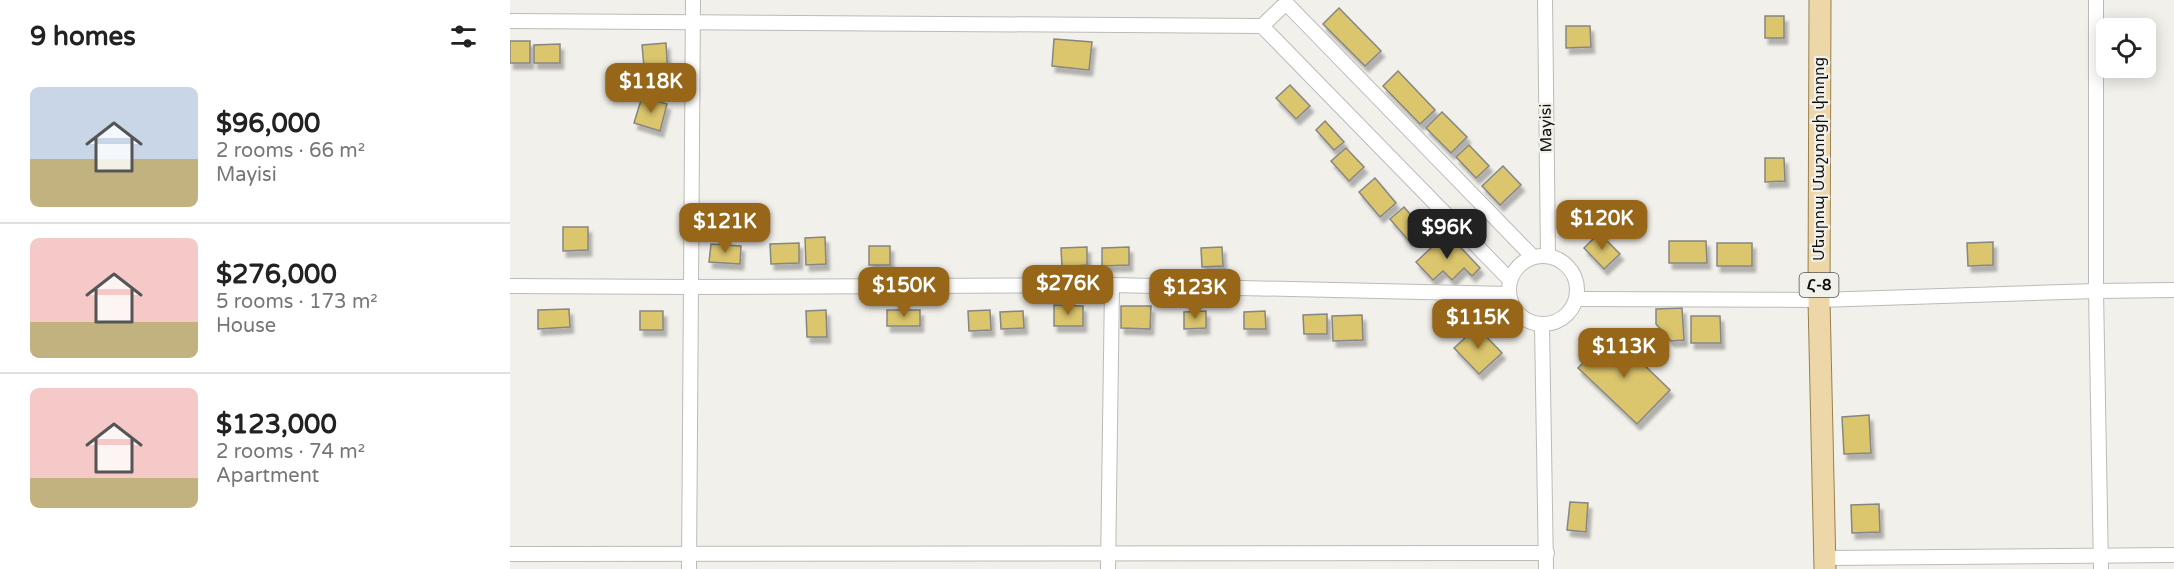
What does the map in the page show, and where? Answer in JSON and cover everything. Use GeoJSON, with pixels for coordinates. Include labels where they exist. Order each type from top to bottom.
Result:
{"type":"FeatureCollection","features":[{"type":"Feature","properties":{"kind":"main road","name":"Մեսրոպ Մաշտոցի փողոց"},"geometry":{"type":"LineString","coordinates":[[1820,0],[1819,300],[1825,563]]}},
{"type":"Feature","properties":{"kind":"street"},"geometry":{"type":"LineString","coordinates":[[689,569],[693,0]]}},
{"type":"Feature","properties":{"kind":"street","name":"Mayisi"},"geometry":{"type":"LineString","coordinates":[[1545,0],[1548,256]]}},
{"type":"Feature","properties":{"kind":"street"},"geometry":{"type":"LineString","coordinates":[[2096,0],[2096,291],[2101,562]]}},
{"type":"Feature","properties":{"kind":"street"},"geometry":{"type":"LineString","coordinates":[[510,21],[1262,26],[1286,2],[1533,257]]}},
{"type":"Feature","properties":{"kind":"street"},"geometry":{"type":"LineString","coordinates":[[1262,26],[1510,287]]}},
{"type":"Feature","properties":{"kind":"street"},"geometry":{"type":"LineString","coordinates":[[1548,256],[1568,266],[1575,276],[1578,287],[1577,299],[1564,318],[1542,325],[1532,323],[1516,312],[1510,287],[1515,270],[1523,262],[1533,257],[1548,256]]}},
{"type":"Feature","properties":{"kind":"street"},"geometry":{"type":"LineString","coordinates":[[1108,569],[1112,285]]}},
{"type":"Feature","properties":{"kind":"street"},"geometry":{"type":"LineString","coordinates":[[510,286],[1510,287]]}},
{"type":"Feature","properties":{"kind":"street"},"geometry":{"type":"LineString","coordinates":[[1577,299],[1819,300],[2174,290]]}},
{"type":"Feature","properties":{"kind":"street"},"geometry":{"type":"LineString","coordinates":[[1542,325],[1546,569]]}},
{"type":"Feature","properties":{"kind":"street"},"geometry":{"type":"LineString","coordinates":[[510,554],[1547,553]]}},
{"type":"Feature","properties":{"kind":"street"},"geometry":{"type":"LineString","coordinates":[[1825,563],[2101,562],[2174,555]]}},
{"type":"Feature","properties":{"kind":"building"},"geometry":{"type":"Polygon","coordinates":[[[1339,8],[1381,51],[1365,66],[1323,24],[1339,8]]]}},
{"type":"Feature","properties":{"kind":"building"},"geometry":{"type":"Polygon","coordinates":[[[1765,16],[1784,16],[1784,38],[1765,38],[1765,16]]]}},
{"type":"Feature","properties":{"kind":"building"},"geometry":{"type":"Polygon","coordinates":[[[1566,26],[1590,26],[1591,47],[1566,48],[1566,26]]]}},
{"type":"Feature","properties":{"kind":"building"},"geometry":{"type":"Polygon","coordinates":[[[1054,39],[1092,42],[1089,70],[1052,66],[1054,39]]]}},
{"type":"Feature","properties":{"kind":"building"},"geometry":{"type":"Polygon","coordinates":[[[510,41],[530,41],[530,63],[510,63],[510,41]]]}},
{"type":"Feature","properties":{"kind":"building"},"geometry":{"type":"Polygon","coordinates":[[[666,43],[668,76],[645,78],[642,45],[666,43]]]}},
{"type":"Feature","properties":{"kind":"building"},"geometry":{"type":"Polygon","coordinates":[[[560,44],[560,63],[534,63],[534,45],[560,44]]]}},
{"type":"Feature","properties":{"kind":"building"},"geometry":{"type":"Polygon","coordinates":[[[1398,71],[1435,110],[1420,124],[1383,86],[1398,71]]]}},
{"type":"Feature","properties":{"kind":"building"},"geometry":{"type":"Polygon","coordinates":[[[1290,85],[1310,106],[1296,119],[1276,98],[1290,85]]]}},
{"type":"Feature","properties":{"kind":"building"},"geometry":{"type":"Polygon","coordinates":[[[642,97],[667,104],[660,131],[634,123],[642,97]]]}},
{"type":"Feature","properties":{"kind":"building"},"geometry":{"type":"Polygon","coordinates":[[[1442,112],[1467,137],[1451,153],[1426,128],[1442,112]]]}},
{"type":"Feature","properties":{"kind":"building"},"geometry":{"type":"Polygon","coordinates":[[[1325,121],[1344,142],[1334,150],[1316,130],[1325,121]]]}},
{"type":"Feature","properties":{"kind":"building"},"geometry":{"type":"Polygon","coordinates":[[[1469,145],[1489,166],[1476,178],[1456,157],[1469,145]]]}},
{"type":"Feature","properties":{"kind":"building"},"geometry":{"type":"Polygon","coordinates":[[[1346,148],[1364,167],[1349,181],[1331,161],[1346,148]]]}},
{"type":"Feature","properties":{"kind":"building"},"geometry":{"type":"Polygon","coordinates":[[[1765,158],[1784,158],[1785,181],[1765,182],[1765,158]]]}},
{"type":"Feature","properties":{"kind":"building"},"geometry":{"type":"Polygon","coordinates":[[[1503,166],[1521,185],[1500,205],[1482,186],[1503,166]]]}},
{"type":"Feature","properties":{"kind":"building"},"geometry":{"type":"Polygon","coordinates":[[[1375,178],[1396,203],[1380,217],[1359,192],[1375,178]]]}},
{"type":"Feature","properties":{"kind":"building"},"geometry":{"type":"Polygon","coordinates":[[[1404,207],[1423,229],[1409,241],[1390,219],[1404,207]]]}},
{"type":"Feature","properties":{"kind":"building"},"geometry":{"type":"Polygon","coordinates":[[[563,227],[588,227],[588,250],[563,251],[563,227]]]}},
{"type":"Feature","properties":{"kind":"building"},"geometry":{"type":"Polygon","coordinates":[[[1447,233],[1480,268],[1472,276],[1464,268],[1452,280],[1443,271],[1433,280],[1416,262],[1447,233]]]}},
{"type":"Feature","properties":{"kind":"building"},"geometry":{"type":"Polygon","coordinates":[[[1599,233],[1620,254],[1604,269],[1584,248],[1599,233]]]}},
{"type":"Feature","properties":{"kind":"building"},"geometry":{"type":"Polygon","coordinates":[[[825,237],[826,264],[806,265],[805,238],[825,237]]]}},
{"type":"Feature","properties":{"kind":"building"},"geometry":{"type":"Polygon","coordinates":[[[1669,241],[1706,241],[1707,263],[1669,263],[1669,241]]]}},
{"type":"Feature","properties":{"kind":"building"},"geometry":{"type":"Polygon","coordinates":[[[1993,242],[1993,265],[1968,266],[1967,243],[1993,242]]]}},
{"type":"Feature","properties":{"kind":"building"},"geometry":{"type":"Polygon","coordinates":[[[799,243],[799,263],[771,264],[770,244],[799,243]]]}},
{"type":"Feature","properties":{"kind":"building"},"geometry":{"type":"Polygon","coordinates":[[[1717,243],[1752,243],[1752,266],[1717,266],[1717,243]]]}},
{"type":"Feature","properties":{"kind":"building"},"geometry":{"type":"Polygon","coordinates":[[[711,244],[741,246],[740,264],[709,262],[711,244]]]}},
{"type":"Feature","properties":{"kind":"building"},"geometry":{"type":"Polygon","coordinates":[[[869,246],[890,246],[890,265],[869,265],[869,246]]]}},
{"type":"Feature","properties":{"kind":"building"},"geometry":{"type":"Polygon","coordinates":[[[1087,247],[1087,265],[1062,267],[1061,248],[1087,247]]]}},
{"type":"Feature","properties":{"kind":"building"},"geometry":{"type":"Polygon","coordinates":[[[1129,247],[1129,265],[1102,266],[1102,248],[1129,247]]]}},
{"type":"Feature","properties":{"kind":"building"},"geometry":{"type":"Polygon","coordinates":[[[1222,247],[1223,266],[1202,267],[1201,248],[1222,247]]]}},
{"type":"Feature","properties":{"kind":"building"},"geometry":{"type":"Polygon","coordinates":[[[1054,305],[1083,306],[1083,326],[1054,326],[1054,305]]]}},
{"type":"Feature","properties":{"kind":"building"},"geometry":{"type":"Polygon","coordinates":[[[1121,306],[1151,306],[1150,329],[1121,328],[1121,306]]]}},
{"type":"Feature","properties":{"kind":"building"},"geometry":{"type":"Polygon","coordinates":[[[1682,308],[1684,340],[1671,341],[1656,324],[1656,309],[1682,308]]]}},
{"type":"Feature","properties":{"kind":"building"},"geometry":{"type":"Polygon","coordinates":[[[569,309],[570,327],[538,329],[538,310],[569,309]]]}},
{"type":"Feature","properties":{"kind":"building"},"geometry":{"type":"Polygon","coordinates":[[[826,310],[827,337],[807,337],[806,311],[826,310]]]}},
{"type":"Feature","properties":{"kind":"building"},"geometry":{"type":"Polygon","coordinates":[[[887,310],[920,310],[920,326],[887,326],[887,310]]]}},
{"type":"Feature","properties":{"kind":"building"},"geometry":{"type":"Polygon","coordinates":[[[990,310],[991,330],[969,331],[968,311],[990,310]]]}},
{"type":"Feature","properties":{"kind":"building"},"geometry":{"type":"Polygon","coordinates":[[[640,311],[663,311],[663,330],[640,330],[640,311]]]}},
{"type":"Feature","properties":{"kind":"building"},"geometry":{"type":"Polygon","coordinates":[[[1023,311],[1024,328],[1001,329],[1000,312],[1023,311]]]}},
{"type":"Feature","properties":{"kind":"building"},"geometry":{"type":"Polygon","coordinates":[[[1206,311],[1206,328],[1184,329],[1184,312],[1206,311]]]}},
{"type":"Feature","properties":{"kind":"building"},"geometry":{"type":"Polygon","coordinates":[[[1265,311],[1266,329],[1244,329],[1244,312],[1265,311]]]}},
{"type":"Feature","properties":{"kind":"building"},"geometry":{"type":"Polygon","coordinates":[[[1327,314],[1327,334],[1304,334],[1303,315],[1327,314]]]}},
{"type":"Feature","properties":{"kind":"building"},"geometry":{"type":"Polygon","coordinates":[[[1362,315],[1363,340],[1333,341],[1332,316],[1362,315]]]}},
{"type":"Feature","properties":{"kind":"building"},"geometry":{"type":"Polygon","coordinates":[[[1691,316],[1720,316],[1721,343],[1691,343],[1691,316]]]}},
{"type":"Feature","properties":{"kind":"building"},"geometry":{"type":"Polygon","coordinates":[[[1477,327],[1502,353],[1479,374],[1454,348],[1477,327]]]}},
{"type":"Feature","properties":{"kind":"building"},"geometry":{"type":"Polygon","coordinates":[[[1612,334],[1670,390],[1637,424],[1578,368],[1612,334]]]}},
{"type":"Feature","properties":{"kind":"building"},"geometry":{"type":"Polygon","coordinates":[[[1869,415],[1871,453],[1844,454],[1842,417],[1869,415]]]}},
{"type":"Feature","properties":{"kind":"building"},"geometry":{"type":"Polygon","coordinates":[[[1570,502],[1588,503],[1586,532],[1567,530],[1570,502]]]}},
{"type":"Feature","properties":{"kind":"building"},"geometry":{"type":"Polygon","coordinates":[[[1879,504],[1880,532],[1852,533],[1851,505],[1879,504]]]}}]}
